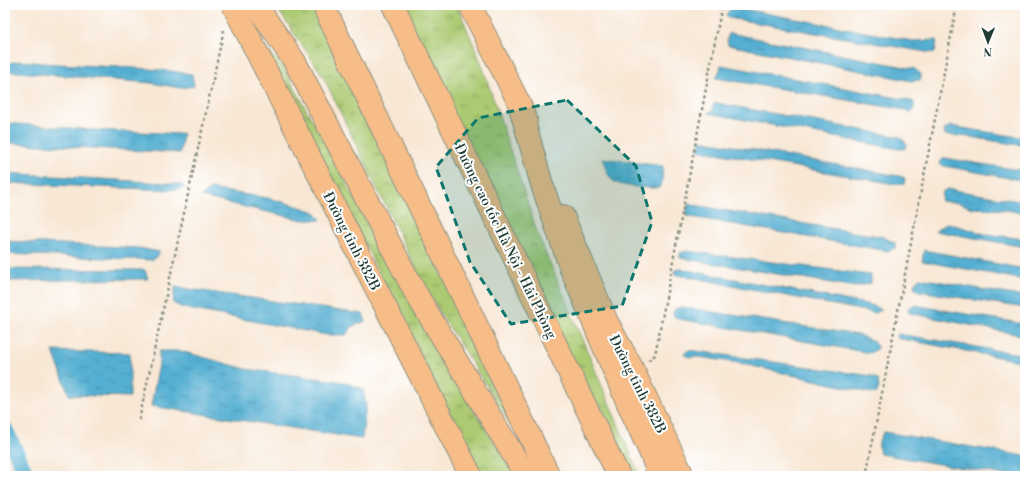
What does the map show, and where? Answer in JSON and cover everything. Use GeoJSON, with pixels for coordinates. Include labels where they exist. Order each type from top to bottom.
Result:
{"type":"FeatureCollection","features":[{"type":"Feature","properties":{"kind":"main road"},"geometry":{"type":"LineString","coordinates":[[323,5],[549,476]]}},
{"type":"Feature","properties":{"kind":"main road","name":"Đường cao tốc Hà Nội - Hải Phòng"},"geometry":{"type":"LineString","coordinates":[[393,5],[619,476]]}},
{"type":"Feature","properties":{"kind":"main road","name":"Đường tỉnh 382B"},"geometry":{"type":"LineString","coordinates":[[470,5],[519,104],[572,240],[607,322],[632,368],[683,476]]}},
{"type":"Feature","properties":{"kind":"main road"},"geometry":{"type":"LineString","coordinates":[[243,9],[295,62],[415,292],[526,476]]}},
{"type":"Feature","properties":{"kind":"main road","name":"Đường tỉnh 382B"},"geometry":{"type":"LineString","coordinates":[[243,9],[471,476]]}},
{"type":"Feature","properties":{"kind":"main road"},"geometry":{"type":"LineString","coordinates":[[519,104],[542,185],[571,269],[651,454],[659,476]]}},
{"type":"Feature","properties":{"kind":"path"},"geometry":{"type":"LineString","coordinates":[[632,368],[655,355],[722,5]]}},
{"type":"Feature","properties":{"kind":"path"},"geometry":{"type":"LineString","coordinates":[[866,476],[957,5]]}},
{"type":"Feature","properties":{"kind":"path"},"geometry":{"type":"LineString","coordinates":[[139,420],[225,24],[243,9]]}},
{"type":"Feature","properties":{"kind":"highlighted area"},"geometry":{"type":"Polygon","coordinates":[[[567,100],[636,166],[652,222],[622,306],[511,324],[470,262],[436,167],[478,118],[567,100]]]}},
{"type":"Feature","properties":{"kind":"green space"},"geometry":{"type":"Polygon","coordinates":[[[275,5],[314,5],[518,435],[444,319],[419,275],[323,76],[275,5]]]}},
{"type":"Feature","properties":{"kind":"green space"},"geometry":{"type":"Polygon","coordinates":[[[396,5],[457,5],[482,65],[538,235],[640,476],[623,476],[396,5]]]}},
{"type":"Feature","properties":{"kind":"green space"},"geometry":{"type":"Polygon","coordinates":[[[265,46],[282,65],[449,371],[514,476],[481,475],[265,46]]]}},
{"type":"Feature","properties":{"kind":"water"},"geometry":{"type":"Polygon","coordinates":[[[733,7],[913,41],[937,40],[935,53],[729,18],[726,15],[733,7]]]}},
{"type":"Feature","properties":{"kind":"water"},"geometry":{"type":"Polygon","coordinates":[[[729,33],[915,69],[921,74],[921,80],[912,81],[728,45],[727,39],[729,33]]]}},
{"type":"Feature","properties":{"kind":"water"},"geometry":{"type":"Polygon","coordinates":[[[20,61],[150,69],[192,74],[194,86],[181,88],[151,83],[5,71],[5,67],[9,63],[20,61]]]}},
{"type":"Feature","properties":{"kind":"water"},"geometry":{"type":"Polygon","coordinates":[[[721,65],[903,99],[914,102],[914,108],[910,113],[906,110],[716,78],[721,65]]]}},
{"type":"Feature","properties":{"kind":"water"},"geometry":{"type":"Polygon","coordinates":[[[716,103],[900,137],[907,144],[905,149],[898,149],[708,113],[713,110],[713,105],[716,103]]]}},
{"type":"Feature","properties":{"kind":"water"},"geometry":{"type":"Polygon","coordinates":[[[5,123],[94,130],[183,134],[180,153],[5,143],[5,123]]]}},
{"type":"Feature","properties":{"kind":"water"},"geometry":{"type":"Polygon","coordinates":[[[950,126],[1025,138],[1025,146],[970,137],[945,135],[944,130],[950,126]]]}},
{"type":"Feature","properties":{"kind":"water"},"geometry":{"type":"Polygon","coordinates":[[[700,140],[899,176],[905,178],[904,184],[895,184],[698,150],[700,140]]]}},
{"type":"Feature","properties":{"kind":"water"},"geometry":{"type":"Polygon","coordinates":[[[602,158],[663,166],[662,183],[659,188],[635,187],[616,183],[609,176],[602,158]]]}},
{"type":"Feature","properties":{"kind":"water"},"geometry":{"type":"Polygon","coordinates":[[[944,158],[1025,171],[1025,181],[944,166],[939,163],[944,158]]]}},
{"type":"Feature","properties":{"kind":"water"},"geometry":{"type":"Polygon","coordinates":[[[5,173],[180,184],[185,188],[169,190],[5,183],[5,173]]]}},
{"type":"Feature","properties":{"kind":"water"},"geometry":{"type":"Polygon","coordinates":[[[210,189],[268,198],[297,206],[315,212],[321,220],[303,220],[201,197],[210,189]]]}},
{"type":"Feature","properties":{"kind":"water"},"geometry":{"type":"Polygon","coordinates":[[[948,189],[1025,202],[1025,214],[1007,210],[973,208],[959,203],[941,201],[942,192],[948,189]]]}},
{"type":"Feature","properties":{"kind":"water"},"geometry":{"type":"Polygon","coordinates":[[[688,204],[883,237],[895,243],[895,248],[888,251],[686,216],[688,204]]]}},
{"type":"Feature","properties":{"kind":"water"},"geometry":{"type":"Polygon","coordinates":[[[947,223],[985,234],[1025,239],[1025,247],[935,231],[947,223]]]}},
{"type":"Feature","properties":{"kind":"water"},"geometry":{"type":"Polygon","coordinates":[[[5,241],[139,248],[160,252],[153,260],[5,255],[5,241]]]}},
{"type":"Feature","properties":{"kind":"water"},"geometry":{"type":"Polygon","coordinates":[[[924,250],[1025,269],[1025,280],[922,261],[924,250]]]}},
{"type":"Feature","properties":{"kind":"water"},"geometry":{"type":"Polygon","coordinates":[[[687,251],[871,275],[871,283],[856,287],[680,258],[680,253],[687,251]]]}},
{"type":"Feature","properties":{"kind":"water"},"geometry":{"type":"Polygon","coordinates":[[[5,269],[145,270],[148,279],[5,281],[5,269]]]}},
{"type":"Feature","properties":{"kind":"water"},"geometry":{"type":"Polygon","coordinates":[[[681,269],[871,305],[882,310],[875,313],[674,274],[675,270],[681,269]]]}},
{"type":"Feature","properties":{"kind":"water"},"geometry":{"type":"Polygon","coordinates":[[[920,278],[1025,297],[1025,308],[919,291],[914,287],[915,282],[920,278]]]}},
{"type":"Feature","properties":{"kind":"water"},"geometry":{"type":"Polygon","coordinates":[[[175,287],[363,314],[366,321],[353,326],[346,335],[327,335],[183,308],[173,303],[175,287]]]}},
{"type":"Feature","properties":{"kind":"water"},"geometry":{"type":"Polygon","coordinates":[[[914,305],[1025,324],[1025,336],[909,313],[908,308],[914,305]]]}},
{"type":"Feature","properties":{"kind":"water"},"geometry":{"type":"Polygon","coordinates":[[[681,307],[859,335],[873,341],[878,348],[870,353],[679,319],[674,316],[673,313],[675,309],[681,307]]]}},
{"type":"Feature","properties":{"kind":"water"},"geometry":{"type":"Polygon","coordinates":[[[898,334],[1025,355],[1025,362],[896,338],[898,334]]]}},
{"type":"Feature","properties":{"kind":"water"},"geometry":{"type":"Polygon","coordinates":[[[689,350],[872,376],[878,380],[879,388],[876,394],[739,363],[689,357],[683,354],[689,350]]]}},
{"type":"Feature","properties":{"kind":"water"},"geometry":{"type":"Polygon","coordinates":[[[53,351],[130,353],[130,397],[69,395],[53,351]]]}},
{"type":"Feature","properties":{"kind":"water"},"geometry":{"type":"Polygon","coordinates":[[[159,351],[181,351],[246,369],[344,382],[363,389],[366,406],[362,439],[151,406],[159,363],[159,351]]]}},
{"type":"Feature","properties":{"kind":"water"},"geometry":{"type":"Polygon","coordinates":[[[884,432],[1025,456],[1025,476],[1011,476],[880,454],[879,442],[884,432]]]}},
{"type":"Feature","properties":{"kind":"waterway"},"geometry":{"type":"LineString","coordinates":[[5,429],[27,476]]}}]}
